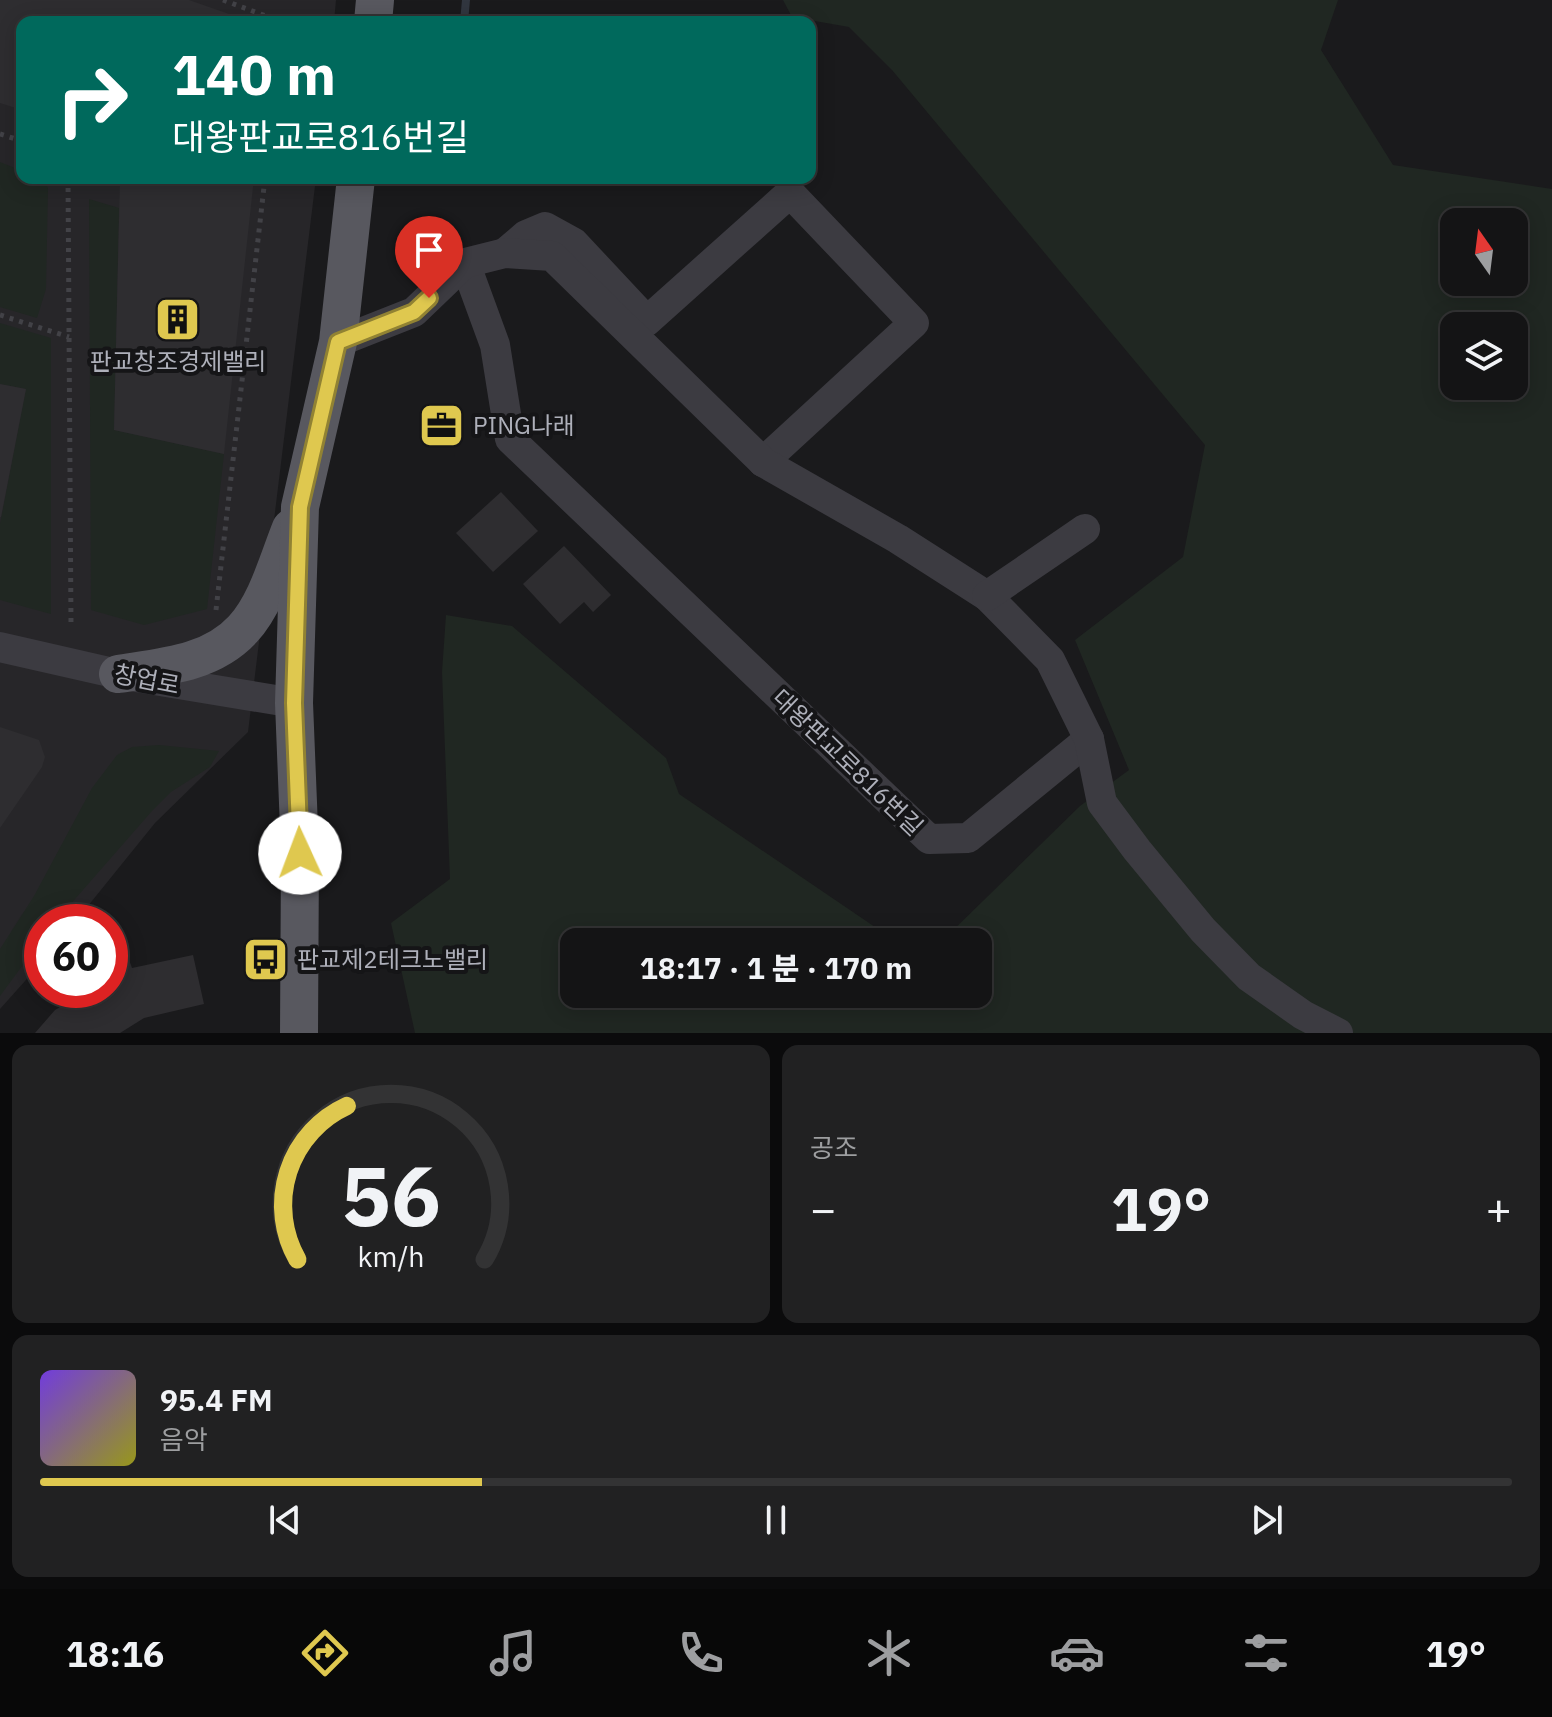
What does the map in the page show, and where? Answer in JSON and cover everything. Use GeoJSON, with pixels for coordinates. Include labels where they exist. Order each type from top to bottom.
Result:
{"type":"FeatureCollection","features":[{"type":"Feature","properties":{"kind":"main road"},"geometry":{"type":"LineString","coordinates":[[118,674],[175,665],[207,655],[243,629],[268,585],[300,507],[338,342],[355,184]]}},
{"type":"Feature","properties":{"kind":"main road"},"geometry":{"type":"LineString","coordinates":[[299,1033],[300,853],[294,703],[300,507]]}},
{"type":"Feature","properties":{"kind":"street"},"geometry":{"type":"LineString","coordinates":[[505,253],[526,235],[545,227],[574,243],[647,321],[790,193],[914,323],[763,462]]}},
{"type":"Feature","properties":{"kind":"street"},"geometry":{"type":"LineString","coordinates":[[338,342],[414,312],[465,263],[505,253],[552,256],[763,462],[898,539],[987,596],[1050,660],[1089,739],[1102,803],[1203,930],[1249,977],[1303,1015],[1338,1033]]}},
{"type":"Feature","properties":{"kind":"street","name":"대왕판교로816번길"},"geometry":{"type":"LineString","coordinates":[[465,263],[495,345],[510,439],[929,839],[968,838],[1089,739]]}},
{"type":"Feature","properties":{"kind":"street"},"geometry":{"type":"LineString","coordinates":[[987,596],[1085,529]]}},
{"type":"Feature","properties":{"kind":"street","name":"창업로"},"geometry":{"type":"LineString","coordinates":[[0,647],[118,674],[294,703]]}},
{"type":"Feature","properties":{"kind":"path"},"geometry":{"type":"LineString","coordinates":[[223,0],[266,16]]}},
{"type":"Feature","properties":{"kind":"path"},"geometry":{"type":"LineString","coordinates":[[68,184],[71,624]]}},
{"type":"Feature","properties":{"kind":"path"},"geometry":{"type":"LineString","coordinates":[[216,611],[264,184]]}},
{"type":"Feature","properties":{"kind":"path"},"geometry":{"type":"LineString","coordinates":[[0,315],[69,337]]}},
{"type":"Feature","properties":{"kind":"shaded area"},"geometry":{"type":"Polygon","coordinates":[[[0,0],[336,0],[335,16],[16,16],[16,184],[315,184],[248,732],[155,823],[90,904],[24,904],[24,982],[0,1009],[0,0]]]}},
{"type":"Feature","properties":{"kind":"shaded area"},"geometry":{"type":"Polygon","coordinates":[[[783,0],[1338,0],[1321,50],[1393,165],[1552,189],[1552,1033],[415,1033],[391,923],[450,879],[442,672],[446,615],[512,626],[666,758],[679,794],[876,928],[560,928],[560,1008],[992,1008],[992,928],[955,928],[1080,806],[1129,770],[1075,640],[1183,557],[1205,445],[892,70],[849,27],[816,21],[816,16],[791,16],[783,0]]]}},
{"type":"Feature","properties":{"kind":"shaded area"},"geometry":{"type":"Polygon","coordinates":[[[0,162],[16,169],[16,184],[46,184],[48,188],[46,289],[37,318],[0,307],[0,162]]]}},
{"type":"Feature","properties":{"kind":"shaded area"},"geometry":{"type":"Polygon","coordinates":[[[89,199],[119,208],[114,430],[224,454],[207,609],[144,625],[91,610],[89,199]]]}},
{"type":"Feature","properties":{"kind":"shaded area"},"geometry":{"type":"Polygon","coordinates":[[[0,323],[51,338],[51,614],[0,600],[0,524],[26,389],[0,384],[0,323]]]}},
{"type":"Feature","properties":{"kind":"shaded area"},"geometry":{"type":"Polygon","coordinates":[[[159,745],[219,751],[210,767],[171,792],[152,811],[71,904],[29,904],[92,788],[117,755],[132,747],[159,745]]]}},
{"type":"Feature","properties":{"kind":"shaded area"},"geometry":{"type":"Polygon","coordinates":[[[24,912],[24,963],[0,996],[0,949],[24,912]]]}},
{"type":"Feature","properties":{"kind":"building"},"geometry":{"type":"Polygon","coordinates":[[[0,0],[189,0],[235,16],[16,16],[16,108],[0,103],[0,0]]]}},
{"type":"Feature","properties":{"kind":"building","name":"판교창조경제밸리"},"geometry":{"type":"Polygon","coordinates":[[[120,184],[253,184],[224,454],[114,430],[120,184]]]}},
{"type":"Feature","properties":{"kind":"building"},"geometry":{"type":"Polygon","coordinates":[[[0,384],[26,389],[1,517],[0,517],[0,384]]]}},
{"type":"Feature","properties":{"kind":"building"},"geometry":{"type":"Polygon","coordinates":[[[501,492],[538,531],[493,572],[456,533],[501,492]]]}},
{"type":"Feature","properties":{"kind":"building"},"geometry":{"type":"Polygon","coordinates":[[[564,546],[611,595],[593,612],[584,602],[560,624],[523,584],[564,546]]]}},
{"type":"Feature","properties":{"kind":"building"},"geometry":{"type":"Polygon","coordinates":[[[0,727],[39,740],[45,757],[42,767],[0,828],[0,727]]]}},
{"type":"Feature","properties":{"kind":"building"},"geometry":{"type":"Polygon","coordinates":[[[193,955],[204,1004],[144,1018],[120,1033],[35,1033],[55,1010],[128,1008],[128,957],[132,968],[193,955]]]}},
{"type":"Feature","properties":{"kind":"waterway"},"geometry":{"type":"LineString","coordinates":[[465,16],[466,0]]}},
{"type":"Feature","properties":{"kind":"place","name":"판교창조경제밸리"},"geometry":{"type":"Point","coordinates":[178,319]}},
{"type":"Feature","properties":{"kind":"place","name":"PING나래"},"geometry":{"type":"Point","coordinates":[442,425]}},
{"type":"Feature","properties":{"kind":"place","name":"판교제2테크노밸리"},"geometry":{"type":"Point","coordinates":[266,959]}},
{"type":"Feature","properties":{"kind":"route"},"geometry":{"type":"LineString","coordinates":[[300,853],[294,703],[300,507],[338,342],[414,312],[429,298]]}}]}
